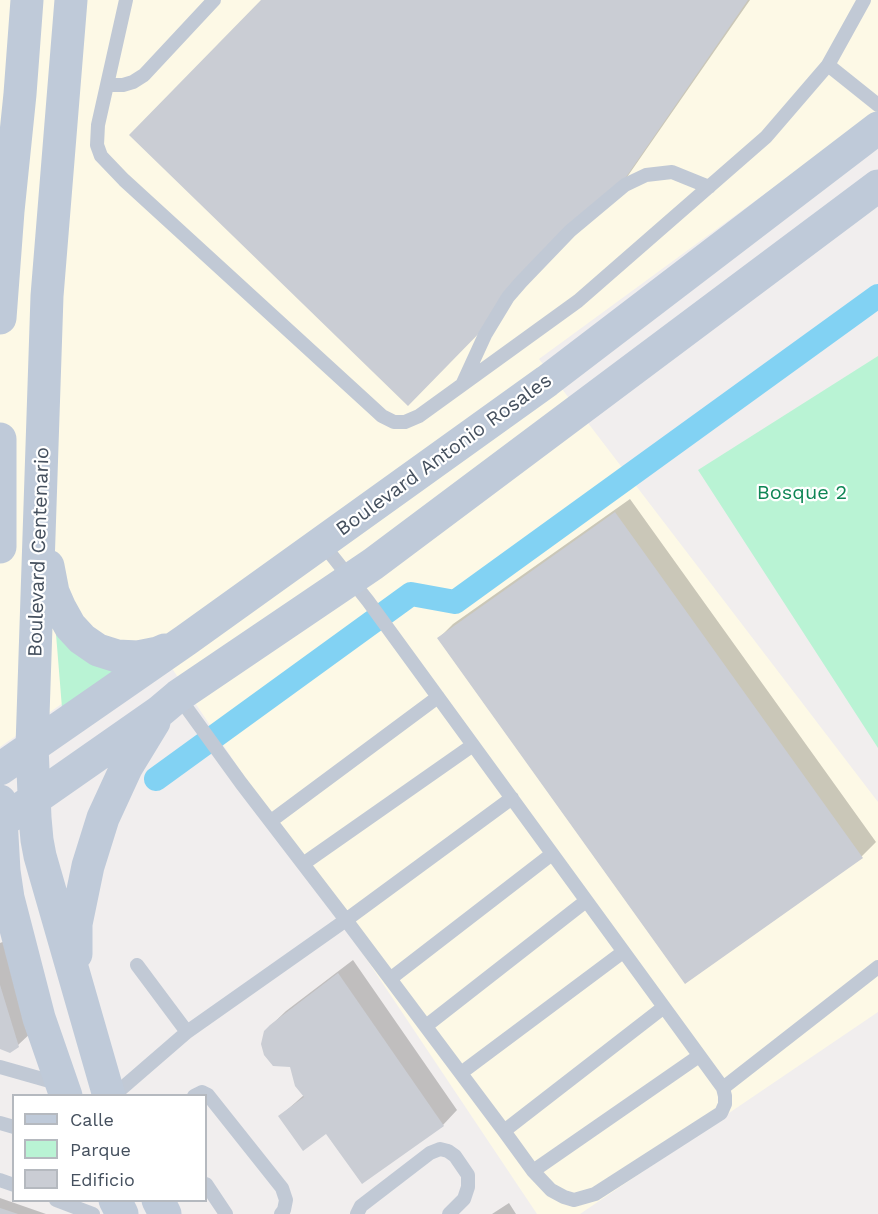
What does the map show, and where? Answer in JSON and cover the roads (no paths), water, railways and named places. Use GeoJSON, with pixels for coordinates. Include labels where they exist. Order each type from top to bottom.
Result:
{"type":"FeatureCollection","features":[{"type":"Feature","properties":{"kind":"main road"},"geometry":{"type":"LineString","coordinates":[[0,318],[4,210],[20,94],[27,0]]}},
{"type":"Feature","properties":{"kind":"main road","name":"Boulevard Centenario"},"geometry":{"type":"LineString","coordinates":[[70,0],[47,296],[32,746],[35,819],[40,856],[111,1094]]}},
{"type":"Feature","properties":{"kind":"main road","name":"Boulevard Antonio Rosales"},"geometry":{"type":"LineString","coordinates":[[0,769],[186,640],[547,381],[878,128]]}},
{"type":"Feature","properties":{"kind":"main road"},"geometry":{"type":"LineString","coordinates":[[64,1090],[11,944],[0,815],[35,798],[177,709],[359,590],[878,186]]}},
{"type":"Feature","properties":{"kind":"main road","name":"Boulevard Centenario"},"geometry":{"type":"LineString","coordinates":[[0,439],[0,547]]}},
{"type":"Feature","properties":{"kind":"main road"},"geometry":{"type":"LineString","coordinates":[[41,496],[53,592],[70,626],[82,639],[98,650],[117,656],[138,657],[158,653],[186,640]]}},
{"type":"Feature","properties":{"kind":"main road"},"geometry":{"type":"LineString","coordinates":[[76,983],[76,924],[88,866],[103,818],[126,768],[177,709]]}},
{"type":"Feature","properties":{"kind":"lane"},"geometry":{"type":"LineString","coordinates":[[126,0],[98,125],[97,145],[101,156],[124,180],[382,416],[394,422],[405,422],[419,416],[579,301],[766,137],[828,65],[864,0]]}},
{"type":"Feature","properties":{"kind":"lane"},"geometry":{"type":"LineString","coordinates":[[108,84],[123,86],[144,75],[214,0]]}},
{"type":"Feature","properties":{"kind":"lane"},"geometry":{"type":"LineString","coordinates":[[828,65],[878,105]]}},
{"type":"Feature","properties":{"kind":"lane"},"geometry":{"type":"LineString","coordinates":[[462,385],[485,335],[508,297],[570,231],[625,185],[646,175],[672,172],[709,187]]}},
{"type":"Feature","properties":{"kind":"lane"},"geometry":{"type":"LineString","coordinates":[[177,709],[271,821],[532,1171],[551,1190],[574,1200],[595,1194],[721,1113],[725,1104],[723,1088],[322,542]]}},
{"type":"Feature","properties":{"kind":"lane"},"geometry":{"type":"LineString","coordinates":[[271,821],[438,697]]}},
{"type":"Feature","properties":{"kind":"lane"},"geometry":{"type":"LineString","coordinates":[[303,864],[472,745]]}},
{"type":"Feature","properties":{"kind":"lane"},"geometry":{"type":"LineString","coordinates":[[112,1094],[187,1032],[346,920],[512,798]]}},
{"type":"Feature","properties":{"kind":"lane"},"geometry":{"type":"LineString","coordinates":[[390,979],[552,854]]}},
{"type":"Feature","properties":{"kind":"lane"},"geometry":{"type":"LineString","coordinates":[[426,1026],[586,901]]}},
{"type":"Feature","properties":{"kind":"lane"},"geometry":{"type":"LineString","coordinates":[[461,1073],[623,952]]}},
{"type":"Feature","properties":{"kind":"lane"},"geometry":{"type":"LineString","coordinates":[[137,965],[187,1032]]}},
{"type":"Feature","properties":{"kind":"lane"},"geometry":{"type":"LineString","coordinates":[[723,1088],[878,967]]}},
{"type":"Feature","properties":{"kind":"lane"},"geometry":{"type":"LineString","coordinates":[[504,1131],[664,1007]]}},
{"type":"Feature","properties":{"kind":"lane"},"geometry":{"type":"LineString","coordinates":[[532,1171],[699,1056]]}},
{"type":"Feature","properties":{"kind":"lane"},"geometry":{"type":"LineString","coordinates":[[0,1067],[64,1090]]}},
{"type":"Feature","properties":{"kind":"lane"},"geometry":{"type":"LineString","coordinates":[[207,1094],[282,1188],[286,1200],[281,1214]]}},
{"type":"Feature","properties":{"kind":"lane"},"geometry":{"type":"LineString","coordinates":[[357,1214],[361,1206],[430,1153],[440,1149],[448,1150],[455,1156],[468,1175],[468,1187],[464,1198],[449,1214]]}},
{"type":"Feature","properties":{"kind":"lane"},"geometry":{"type":"LineString","coordinates":[[207,1186],[226,1214]]}},
{"type":"Feature","properties":{"kind":"lane"},"geometry":{"type":"LineString","coordinates":[[63,1202],[93,1214]]}},
{"type":"Feature","properties":{"kind":"waterway"},"geometry":{"type":"LineString","coordinates":[[156,779],[411,594],[455,602],[878,296]]}},
{"type":"Feature","properties":{"kind":"park label","name":"Bosque 2"},"geometry":{"type":"Point","coordinates":[802,493]}}]}
